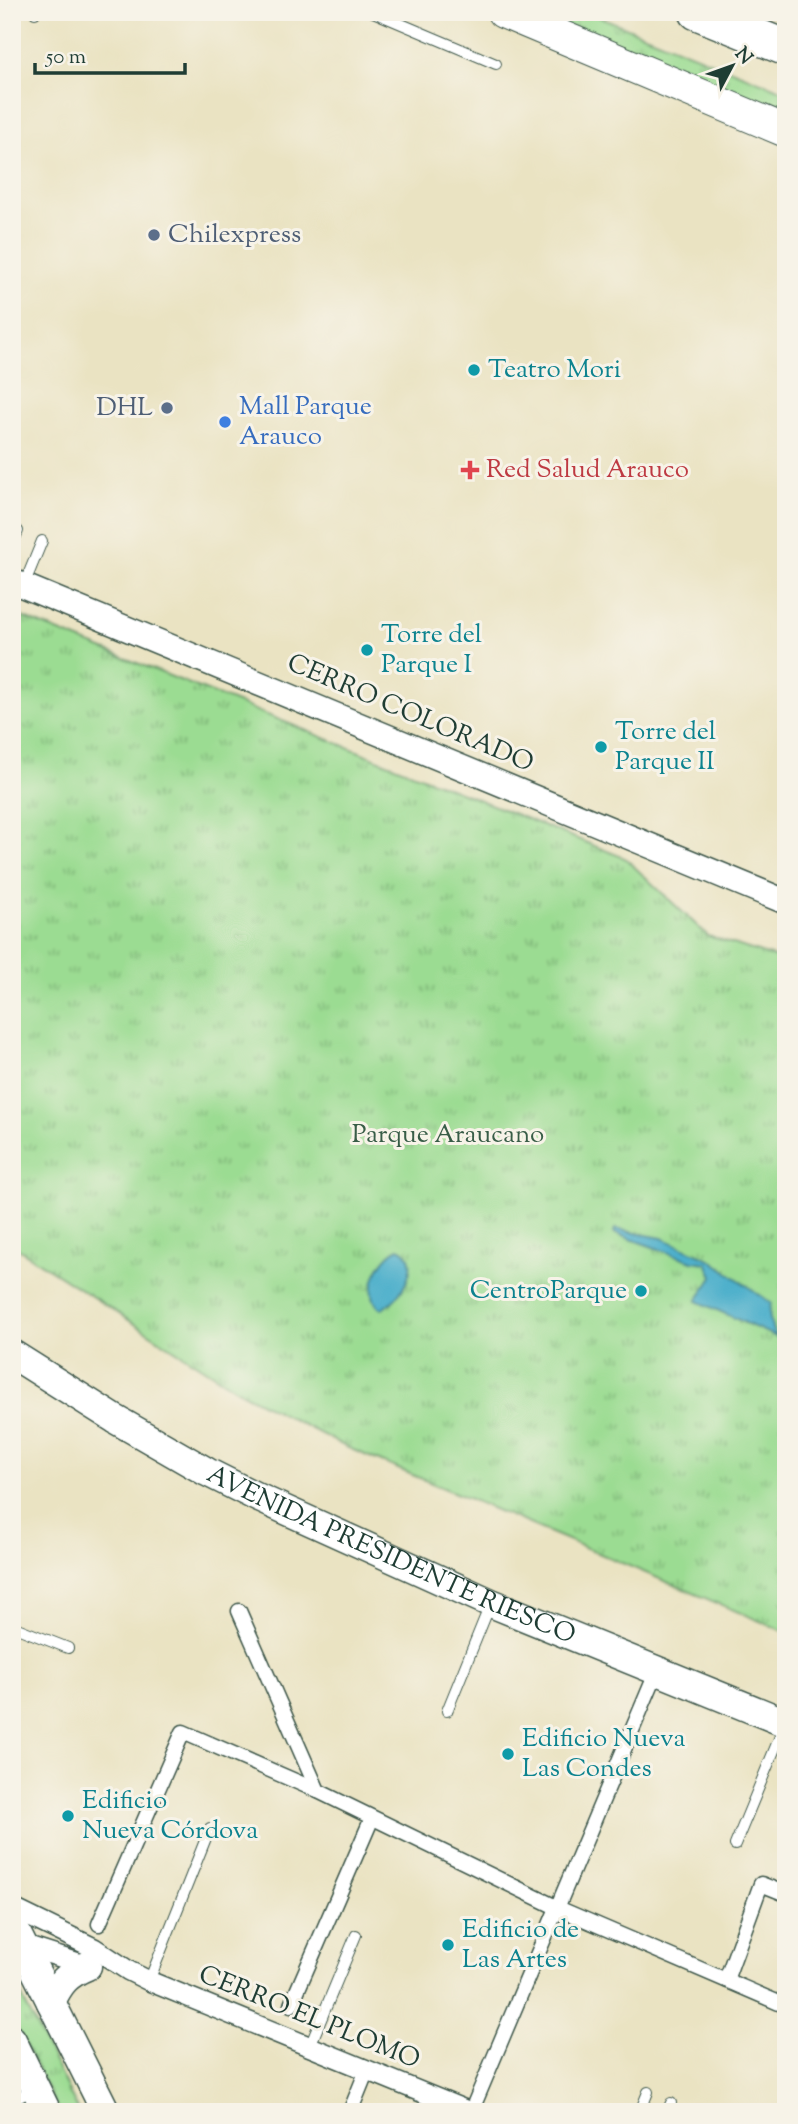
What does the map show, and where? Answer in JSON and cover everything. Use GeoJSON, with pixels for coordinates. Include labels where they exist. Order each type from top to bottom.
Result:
{"type":"FeatureCollection","features":[{"type":"Feature","properties":{"kind":"highway"},"geometry":{"type":"LineString","coordinates":[[697,12],[786,48]]}},
{"type":"Feature","properties":{"kind":"main road"},"geometry":{"type":"LineString","coordinates":[[503,12],[786,131]]}},
{"type":"Feature","properties":{"kind":"main road","name":"AVENIDA PRESIDENTE RIESCO"},"geometry":{"type":"LineString","coordinates":[[12,1354],[105,1413],[207,1472],[257,1497],[491,1603],[786,1723]]}},
{"type":"Feature","properties":{"kind":"main road"},"geometry":{"type":"LineString","coordinates":[[16,1937],[106,2112]]}},
{"type":"Feature","properties":{"kind":"main road"},"geometry":{"type":"LineString","coordinates":[[51,2002],[66,1977],[87,1966]]}},
{"type":"Feature","properties":{"kind":"main road"},"geometry":{"type":"LineString","coordinates":[[12,2040],[32,2100]]}},
{"type":"Feature","properties":{"kind":"street","name":"CERRO COLORADO"},"geometry":{"type":"LineString","coordinates":[[18,583],[786,902]]}},
{"type":"Feature","properties":{"kind":"street"},"geometry":{"type":"LineString","coordinates":[[239,1611],[318,1791]]}},
{"type":"Feature","properties":{"kind":"street"},"geometry":{"type":"LineString","coordinates":[[470,2112],[657,1671]]}},
{"type":"Feature","properties":{"kind":"street"},"geometry":{"type":"LineString","coordinates":[[99,1924],[183,1732],[318,1791],[558,1908],[786,2006]]}},
{"type":"Feature","properties":{"kind":"street"},"geometry":{"type":"LineString","coordinates":[[291,2006],[372,1818]]}},
{"type":"Feature","properties":{"kind":"street"},"geometry":{"type":"LineString","coordinates":[[726,1980],[761,1884],[786,1894]]}},
{"type":"Feature","properties":{"kind":"street","name":"CERRO EL PLOMO"},"geometry":{"type":"LineString","coordinates":[[12,1908],[94,1948],[129,1971],[149,1980],[470,2112]]}},
{"type":"Feature","properties":{"kind":"street","name":"CERRO EL PLOMO"},"geometry":{"type":"LineString","coordinates":[[16,1937],[87,1966],[129,1971]]}},
{"type":"Feature","properties":{"kind":"street"},"geometry":{"type":"LineString","coordinates":[[350,2112],[367,2070]]}},
{"type":"Feature","properties":{"kind":"lane"},"geometry":{"type":"LineString","coordinates":[[373,12],[496,64]]}},
{"type":"Feature","properties":{"kind":"lane"},"geometry":{"type":"LineString","coordinates":[[12,545],[18,531]]}},
{"type":"Feature","properties":{"kind":"lane"},"geometry":{"type":"LineString","coordinates":[[18,583],[42,541]]}},
{"type":"Feature","properties":{"kind":"lane"},"geometry":{"type":"LineString","coordinates":[[447,1712],[491,1603]]}},
{"type":"Feature","properties":{"kind":"lane"},"geometry":{"type":"LineString","coordinates":[[12,1626],[68,1647]]}},
{"type":"Feature","properties":{"kind":"lane"},"geometry":{"type":"LineString","coordinates":[[735,1845],[786,1723]]}},
{"type":"Feature","properties":{"kind":"lane"},"geometry":{"type":"LineString","coordinates":[[149,1980],[210,1828]]}},
{"type":"Feature","properties":{"kind":"lane"},"geometry":{"type":"LineString","coordinates":[[310,2046],[356,1935]]}},
{"type":"Feature","properties":{"kind":"lane"},"geometry":{"type":"LineString","coordinates":[[640,2112],[649,2092]]}},
{"type":"Feature","properties":{"kind":"green space"},"geometry":{"type":"Polygon","coordinates":[[[530,12],[588,12],[786,92],[786,115],[530,12]]]}},
{"type":"Feature","properties":{"kind":"green space","name":"Parque Araucano"},"geometry":{"type":"Polygon","coordinates":[[[12,613],[625,858],[708,936],[786,961],[786,1632],[346,1447],[242,1393],[12,1245],[12,938],[18,924],[12,921],[12,613]]]}},
{"type":"Feature","properties":{"kind":"green space"},"geometry":{"type":"Polygon","coordinates":[[[12,1977],[79,2112],[59,2112],[12,2019],[12,1977]]]}},
{"type":"Feature","properties":{"kind":"water"},"geometry":{"type":"Polygon","coordinates":[[[615,1229],[662,1238],[710,1259],[771,1303],[770,1320],[776,1337],[697,1301],[713,1276],[707,1263],[692,1261],[614,1233],[615,1229]]]}},
{"type":"Feature","properties":{"kind":"water"},"geometry":{"type":"Polygon","coordinates":[[[399,1248],[407,1253],[410,1270],[396,1298],[381,1309],[373,1294],[375,1276],[385,1259],[399,1248]]]}},
{"type":"Feature","properties":{"kind":"place","name":"Chilexpress"},"geometry":{"type":"Point","coordinates":[154,235]}},
{"type":"Feature","properties":{"kind":"place","name":"Teatro Mori"},"geometry":{"type":"Point","coordinates":[474,370]}},
{"type":"Feature","properties":{"kind":"place","name":"DHL"},"geometry":{"type":"Point","coordinates":[167,408]}},
{"type":"Feature","properties":{"kind":"place","name":"Mall Parque Arauco"},"geometry":{"type":"Point","coordinates":[225,422]}},
{"type":"Feature","properties":{"kind":"place","name":"Red Salud Arauco"},"geometry":{"type":"Point","coordinates":[470,470]}},
{"type":"Feature","properties":{"kind":"place","name":"Torre del Parque I"},"geometry":{"type":"Point","coordinates":[367,650]}},
{"type":"Feature","properties":{"kind":"place","name":"Torre del Parque II"},"geometry":{"type":"Point","coordinates":[601,747]}},
{"type":"Feature","properties":{"kind":"place","name":"CentroParque"},"geometry":{"type":"Point","coordinates":[641,1291]}},
{"type":"Feature","properties":{"kind":"place","name":"Edificio Nueva Las Condes"},"geometry":{"type":"Point","coordinates":[508,1754]}},
{"type":"Feature","properties":{"kind":"place","name":"Edificio Nueva Córdova"},"geometry":{"type":"Point","coordinates":[68,1816]}},
{"type":"Feature","properties":{"kind":"place","name":"Edificio de Las Artes"},"geometry":{"type":"Point","coordinates":[448,1945]}}]}
